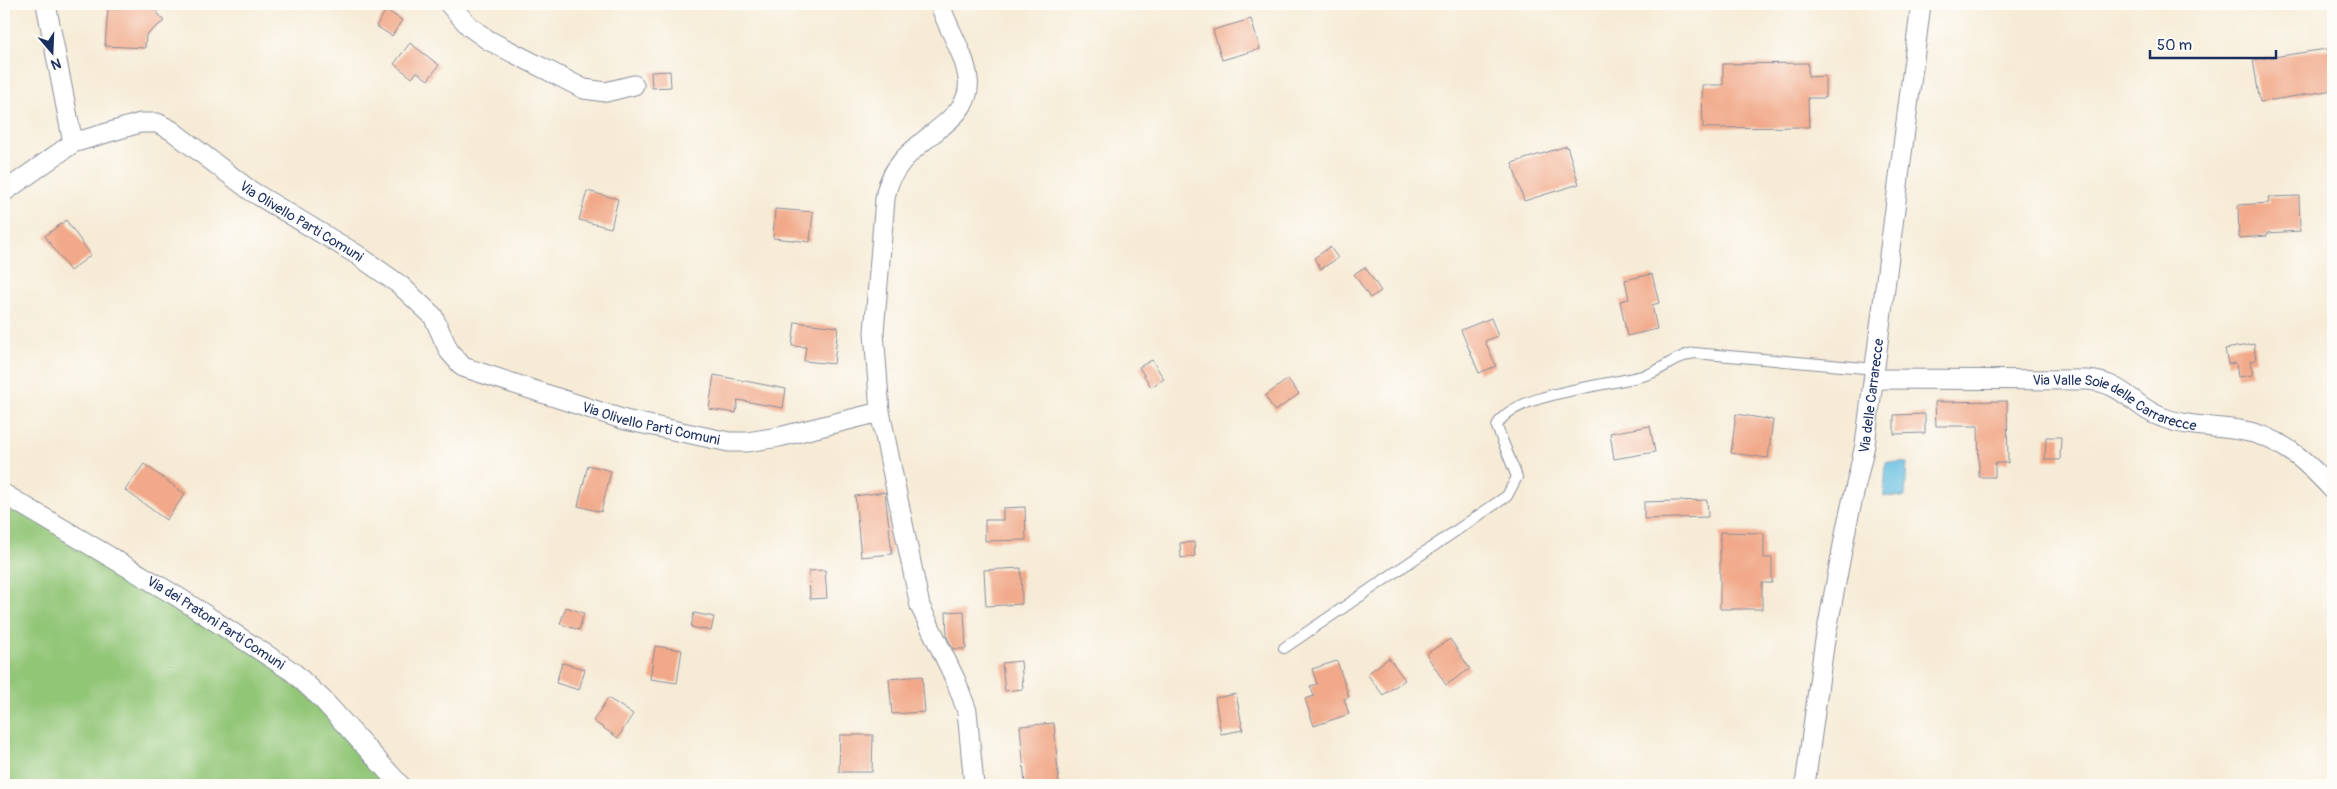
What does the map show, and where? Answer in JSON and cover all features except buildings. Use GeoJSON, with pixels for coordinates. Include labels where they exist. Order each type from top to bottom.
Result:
{"type":"FeatureCollection","features":[{"type":"Feature","properties":{"kind":"street"},"geometry":{"type":"LineString","coordinates":[[46,4],[73,143]]}},
{"type":"Feature","properties":{"kind":"street"},"geometry":{"type":"LineString","coordinates":[[449,4],[470,27],[488,40],[584,89],[606,92],[634,85]]}},
{"type":"Feature","properties":{"kind":"street"},"geometry":{"type":"LineString","coordinates":[[940,4],[968,75],[968,96],[959,112],[904,158],[889,180],[885,199],[874,317],[880,412],[920,606],[956,682],[967,711],[974,785]]}},
{"type":"Feature","properties":{"kind":"street","name":"Via delle Carrarecce"},"geometry":{"type":"LineString","coordinates":[[1805,785],[1824,646],[1847,524],[1865,445],[1921,4]]}},
{"type":"Feature","properties":{"kind":"street","name":"Via Olivello Parti Comuni"},"geometry":{"type":"LineString","coordinates":[[4,192],[73,143],[140,123],[157,123],[171,130],[251,191],[367,261],[400,285],[433,316],[449,351],[458,363],[474,372],[625,420],[729,442],[770,439],[880,412]]}},
{"type":"Feature","properties":{"kind":"street","name":"Via Valle Soie delle Carrarecce"},"geometry":{"type":"LineString","coordinates":[[1875,374],[2087,380],[2106,384],[2123,391],[2162,418],[2181,423],[2248,431],[2268,438],[2295,454],[2333,490]]}},
{"type":"Feature","properties":{"kind":"street","name":"Via dei Pratoni Parti Comuni"},"geometry":{"type":"LineString","coordinates":[[4,494],[160,585],[286,667],[322,700],[400,785]]}},
{"type":"Feature","properties":{"kind":"lane"},"geometry":{"type":"LineString","coordinates":[[1284,648],[1507,496],[1517,477],[1497,427],[1499,420],[1517,407],[1548,396],[1640,376],[1658,370],[1678,357],[1694,353],[1875,374]]}},
{"type":"Feature","properties":{"kind":"green space"},"geometry":{"type":"Polygon","coordinates":[[[4,494],[277,661],[400,785],[4,785],[4,494]]]}},
{"type":"Feature","properties":{"kind":"water"},"geometry":{"type":"Polygon","coordinates":[[[1886,462],[1907,463],[1905,497],[1884,496],[1886,462]]]}}]}
